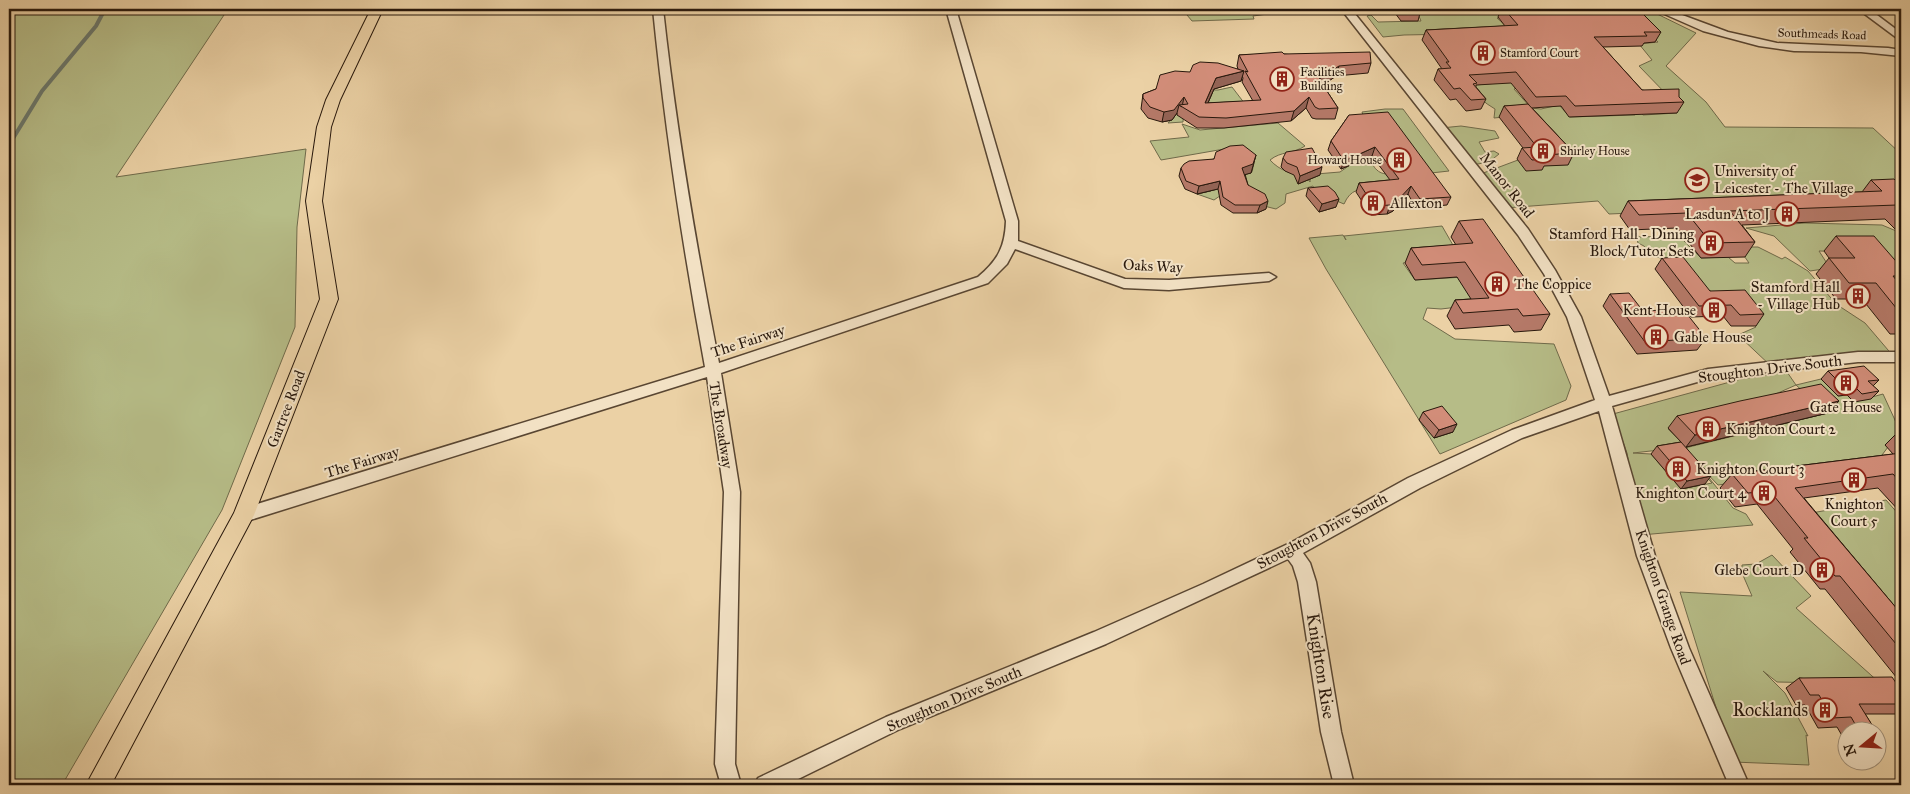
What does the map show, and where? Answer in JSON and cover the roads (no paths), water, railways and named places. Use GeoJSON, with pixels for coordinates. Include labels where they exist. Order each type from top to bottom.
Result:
{"type":"FeatureCollection","features":[{"type":"Feature","properties":{"kind":"main road","name":"Gartree Road"},"geometry":{"type":"LineString","coordinates":[[98,785],[244,515],[329,299],[314,202],[324,127],[333,100],[377,9]]}},
{"type":"Feature","properties":{"kind":"street","name":"The Broadway"},"geometry":{"type":"LineString","coordinates":[[658,9],[668,104],[688,238],[713,370],[732,492],[725,764],[731,785]]}},
{"type":"Feature","properties":{"kind":"street"},"geometry":{"type":"LineString","coordinates":[[951,9],[1012,222],[1013,244]]}},
{"type":"Feature","properties":{"kind":"street","name":"Manor Road"},"geometry":{"type":"LineString","coordinates":[[1346,9],[1523,232],[1550,273],[1574,317],[1604,403]]}},
{"type":"Feature","properties":{"kind":"street","name":"Southmeads Road"},"geometry":{"type":"LineString","coordinates":[[1658,9],[1722,33],[1766,44],[1794,48],[1866,48],[1901,53]]}},
{"type":"Feature","properties":{"kind":"street"},"geometry":{"type":"LineString","coordinates":[[1864,9],[1901,38]]}},
{"type":"Feature","properties":{"kind":"street","name":"The Fairway"},"geometry":{"type":"LineString","coordinates":[[244,515],[713,370],[983,280],[998,267],[1013,244]]}},
{"type":"Feature","properties":{"kind":"street","name":"Oaks Way"},"geometry":{"type":"LineString","coordinates":[[1013,244],[1124,283],[1169,285],[1269,277]]}},
{"type":"Feature","properties":{"kind":"street","name":"Stoughton Drive South"},"geometry":{"type":"LineString","coordinates":[[765,785],[894,723],[1100,638],[1291,550],[1414,483],[1508,438],[1604,403],[1708,374],[1858,357],[1901,357]]}},
{"type":"Feature","properties":{"kind":"street","name":"Knighton Grange Road"},"geometry":{"type":"LineString","coordinates":[[1604,403],[1646,556],[1680,648],[1739,785]]}},
{"type":"Feature","properties":{"kind":"street","name":"Knighton Rise"},"geometry":{"type":"LineString","coordinates":[[1291,550],[1301,563],[1308,582],[1332,732],[1344,785]]}},
{"type":"Feature","properties":{"kind":"waterway"},"geometry":{"type":"LineString","coordinates":[[9,145],[42,91],[96,26],[105,9]]}},
{"type":"Feature","properties":{"kind":"place","name":"Stamford Court"},"geometry":{"type":"Point","coordinates":[1483,53]}},
{"type":"Feature","properties":{"kind":"place","name":"Facilities Building"},"geometry":{"type":"Point","coordinates":[1282,79]}},
{"type":"Feature","properties":{"kind":"place","name":"Shirley House"},"geometry":{"type":"Point","coordinates":[1543,151]}},
{"type":"Feature","properties":{"kind":"place","name":"Howard House"},"geometry":{"type":"Point","coordinates":[1399,160]}},
{"type":"Feature","properties":{"kind":"place","name":"University of Leicester - The Village"},"geometry":{"type":"Point","coordinates":[1697,180]}},
{"type":"Feature","properties":{"kind":"place","name":"Allexton"},"geometry":{"type":"Point","coordinates":[1373,203]}},
{"type":"Feature","properties":{"kind":"place","name":"Lasdun A to J"},"geometry":{"type":"Point","coordinates":[1787,214]}},
{"type":"Feature","properties":{"kind":"place","name":"Stamford Hall - Dining Block/Tutor Sets"},"geometry":{"type":"Point","coordinates":[1711,243]}},
{"type":"Feature","properties":{"kind":"place","name":"The Coppice"},"geometry":{"type":"Point","coordinates":[1497,284]}},
{"type":"Feature","properties":{"kind":"place","name":"Stamford Hall - Village Hub"},"geometry":{"type":"Point","coordinates":[1858,296]}},
{"type":"Feature","properties":{"kind":"place","name":"Kent House"},"geometry":{"type":"Point","coordinates":[1714,310]}},
{"type":"Feature","properties":{"kind":"place","name":"Gable House"},"geometry":{"type":"Point","coordinates":[1656,337]}},
{"type":"Feature","properties":{"kind":"place","name":"Gate House"},"geometry":{"type":"Point","coordinates":[1846,383]}},
{"type":"Feature","properties":{"kind":"place","name":"Knighton Court 2"},"geometry":{"type":"Point","coordinates":[1708,429]}},
{"type":"Feature","properties":{"kind":"place","name":"Knighton Court 3"},"geometry":{"type":"Point","coordinates":[1678,469]}},
{"type":"Feature","properties":{"kind":"place","name":"Knighton Court 5"},"geometry":{"type":"Point","coordinates":[1854,480]}},
{"type":"Feature","properties":{"kind":"place","name":"Knighton Court 4"},"geometry":{"type":"Point","coordinates":[1764,493]}},
{"type":"Feature","properties":{"kind":"place","name":"Glebe Court D"},"geometry":{"type":"Point","coordinates":[1822,570]}},
{"type":"Feature","properties":{"kind":"place","name":"Rocklands"},"geometry":{"type":"Point","coordinates":[1825,710]}}]}
